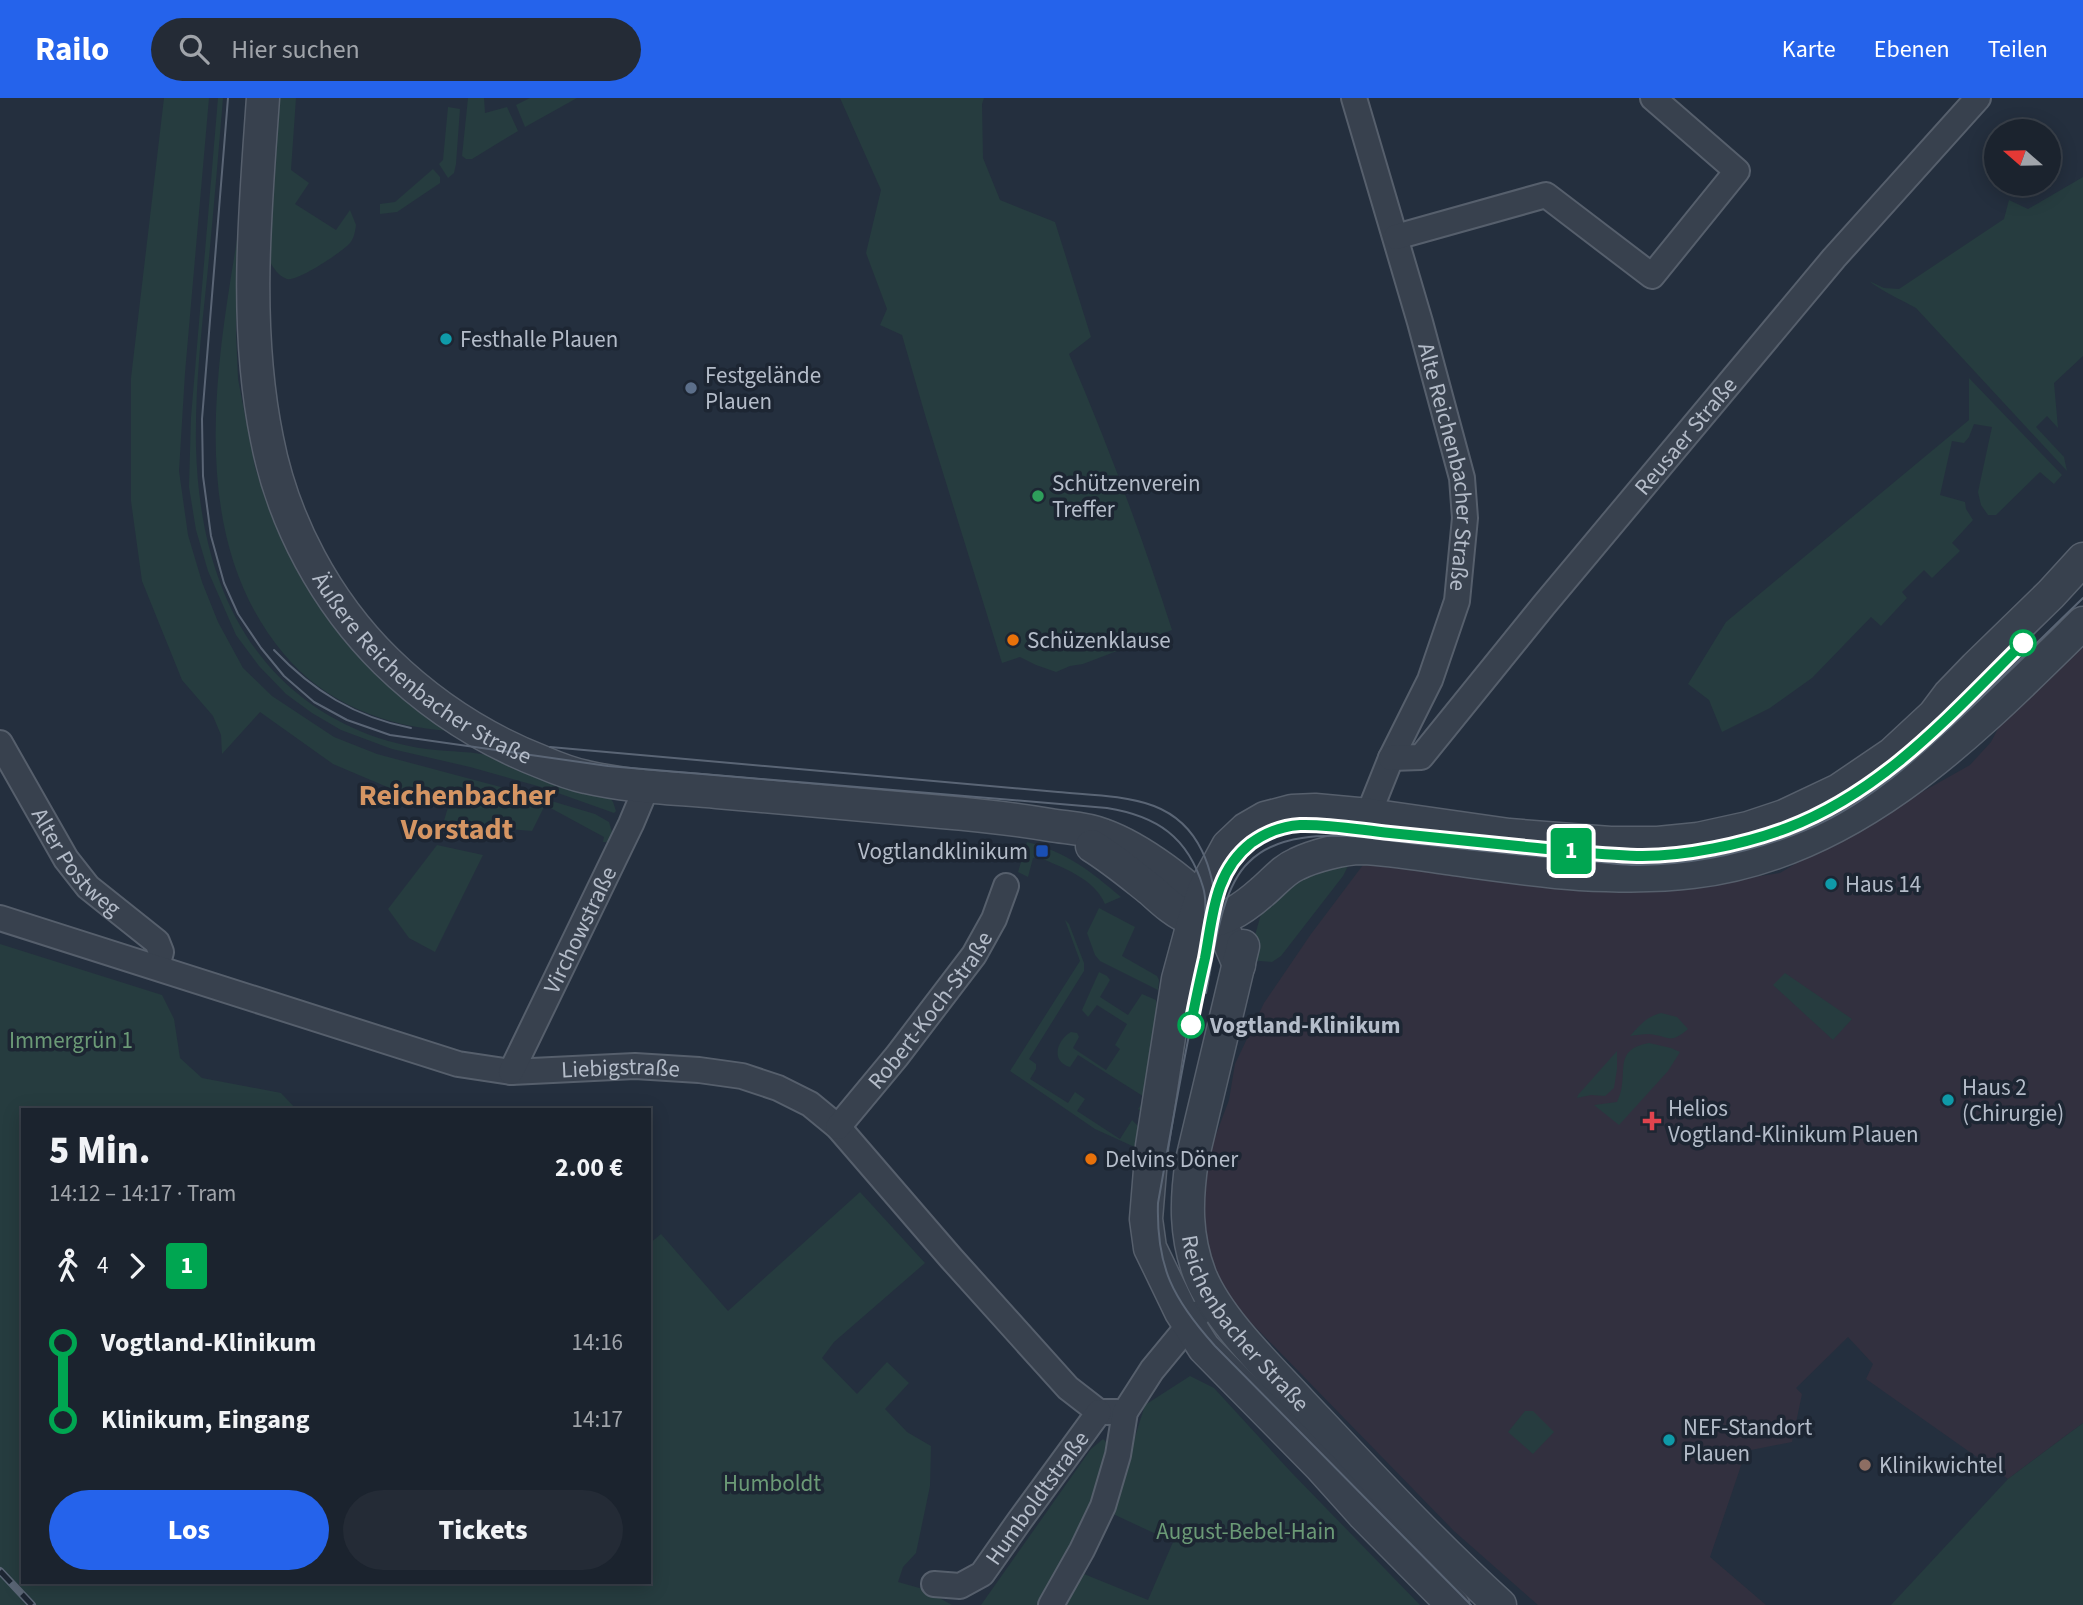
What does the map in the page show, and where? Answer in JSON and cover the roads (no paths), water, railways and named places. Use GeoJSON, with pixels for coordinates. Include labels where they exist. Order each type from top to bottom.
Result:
{"type":"FeatureCollection","features":[{"type":"Feature","properties":{"kind":"street","name":"Äußere Reichenbacher Straße"},"geometry":{"type":"LineString","coordinates":[[263,98],[252,295],[259,395],[267,442],[279,486],[301,541],[326,590],[368,643],[405,680],[450,715],[494,742],[583,777],[647,786],[1006,817],[1054,826],[1158,880],[1204,914],[1239,965]]}},
{"type":"Feature","properties":{"kind":"street","name":"Alte Reichenbacher Straße"},"geometry":{"type":"LineString","coordinates":[[1354,98],[1396,237],[1462,478],[1465,518],[1457,600],[1430,680],[1391,758],[1359,848]]}},
{"type":"Feature","properties":{"kind":"street"},"geometry":{"type":"LineString","coordinates":[[1396,237],[1546,195],[1652,276],[1737,172],[1653,98]]}},
{"type":"Feature","properties":{"kind":"street","name":"Reusaer Straße"},"geometry":{"type":"LineString","coordinates":[[1391,758],[1420,757],[1834,258],[1978,98]]}},
{"type":"Feature","properties":{"kind":"street"},"geometry":{"type":"LineString","coordinates":[[1178,979],[1175,953],[1158,880],[1228,846],[1246,829],[1265,818],[1281,813],[1315,810],[1369,815],[1464,830],[1610,843],[1658,843],[1737,831],[1784,816],[1839,790],[1892,754],[1934,715],[1967,676],[2083,559]]}},
{"type":"Feature","properties":{"kind":"street"},"geometry":{"type":"LineString","coordinates":[[1204,914],[1233,912],[1295,864],[1359,848],[1577,874],[1640,876],[1694,872],[1755,859],[1794,847],[1829,832],[1884,799],[1983,721],[2083,623]]}},
{"type":"Feature","properties":{"kind":"street","name":"Alter Postweg"},"geometry":{"type":"LineString","coordinates":[[0,743],[66,859],[88,887],[157,942],[161,952],[157,967]]}},
{"type":"Feature","properties":{"kind":"street","name":"Virchowstraße"},"geometry":{"type":"LineString","coordinates":[[511,1072],[647,786]]}},
{"type":"Feature","properties":{"kind":"street"},"geometry":{"type":"LineString","coordinates":[[1178,979],[1204,914],[1212,874],[1228,846]]}},
{"type":"Feature","properties":{"kind":"street","name":"Robert-Koch-Straße"},"geometry":{"type":"LineString","coordinates":[[838,1127],[897,1056],[974,955],[994,919],[1006,886]]}},
{"type":"Feature","properties":{"kind":"street","name":"Reichenbacher Straße"},"geometry":{"type":"LineString","coordinates":[[1262,892],[1249,923],[1192,1160],[1187,1219],[1199,1273],[1210,1297],[1252,1350],[1372,1479],[1460,1569],[1500,1605]]}},
{"type":"Feature","properties":{"kind":"street","name":"Liebigstraße"},"geometry":{"type":"LineString","coordinates":[[0,918],[458,1064],[511,1072],[635,1066],[699,1070],[742,1076],[778,1088],[810,1104],[838,1127],[1068,1388],[1099,1412]]}},
{"type":"Feature","properties":{"kind":"street","name":"Reichenbacher Straße"},"geometry":{"type":"LineString","coordinates":[[1178,979],[1152,1146],[1146,1219],[1150,1248],[1189,1326],[1204,1348],[1452,1605]]}},
{"type":"Feature","properties":{"kind":"street"},"geometry":{"type":"LineString","coordinates":[[1051,1605],[1103,1506],[1124,1422],[1152,1370],[1210,1297]]}},
{"type":"Feature","properties":{"kind":"street"},"geometry":{"type":"LineString","coordinates":[[1099,1412],[1124,1422]]}},
{"type":"Feature","properties":{"kind":"street","name":"Humboldtstraße"},"geometry":{"type":"LineString","coordinates":[[933,1584],[960,1586],[982,1574],[1099,1412]]}},
{"type":"Feature","properties":{"kind":"tram line"},"geometry":{"type":"LineString","coordinates":[[228,98],[202,419],[203,476],[211,536],[224,583],[238,614],[284,676],[314,702],[347,720],[390,735],[608,766],[1107,808],[1141,817],[1168,832],[1189,855],[1197,870],[1204,892],[1205,908],[1196,996],[1158,1203],[1160,1246],[1170,1281],[1188,1313],[1215,1346],[1471,1605]]}},
{"type":"Feature","properties":{"kind":"tram line"},"geometry":{"type":"LineString","coordinates":[[1206,993],[1215,942],[1231,888],[1249,862],[1273,846],[1315,836],[1342,836],[1640,865],[1699,860],[1756,847],[1820,824],[1893,777],[1958,720],[2083,598]]}},
{"type":"Feature","properties":{"kind":"tram line","name":"1"},"geometry":{"type":"LineString","coordinates":[[1191,1025],[1210,921],[1221,883],[1230,864],[1252,843],[1277,829],[1299,825],[1364,829],[1639,856],[1690,852],[1721,846],[1787,828],[1821,813],[1869,785],[1904,759],[1936,730],[2023,643]]}},
{"type":"Feature","properties":{"kind":"tram line"},"geometry":{"type":"LineString","coordinates":[[274,650],[304,678],[336,700],[371,717],[411,728]]}},
{"type":"Feature","properties":{"kind":"tram line"},"geometry":{"type":"LineString","coordinates":[[550,747],[1094,795],[1143,802],[1170,814],[1194,837],[1208,866],[1217,916]]}},
{"type":"Feature","properties":{"kind":"tram line"},"geometry":{"type":"LineString","coordinates":[[1217,895],[1230,864],[1252,843],[1277,829],[1299,825],[1345,828]]}},
{"type":"Feature","properties":{"kind":"railway"},"geometry":{"type":"LineString","coordinates":[[0,1571],[32,1605]]}},
{"type":"Feature","properties":{"kind":"place","name":"Festhalle Plauen"},"geometry":{"type":"Point","coordinates":[446,339]}},
{"type":"Feature","properties":{"kind":"place","name":"Festgelände Plauen"},"geometry":{"type":"Point","coordinates":[691,388]}},
{"type":"Feature","properties":{"kind":"place","name":"Schützenverein Treffer"},"geometry":{"type":"Point","coordinates":[1038,496]}},
{"type":"Feature","properties":{"kind":"place","name":"Schüzenklause"},"geometry":{"type":"Point","coordinates":[1013,640]}},
{"type":"Feature","properties":{"kind":"place","name":"Vogtlandklinikum"},"geometry":{"type":"Point","coordinates":[1042,851]}},
{"type":"Feature","properties":{"kind":"place","name":"Haus 14"},"geometry":{"type":"Point","coordinates":[1831,884]}},
{"type":"Feature","properties":{"kind":"place","name":"Vogtland-Klinikum"},"geometry":{"type":"Point","coordinates":[1191,1025]}},
{"type":"Feature","properties":{"kind":"place","name":"Haus 2 (Chirurgie)"},"geometry":{"type":"Point","coordinates":[1948,1100]}},
{"type":"Feature","properties":{"kind":"place","name":"Helios Vogtland-Klinikum Plauen"},"geometry":{"type":"Point","coordinates":[1652,1121]}},
{"type":"Feature","properties":{"kind":"place","name":"Delvins Döner"},"geometry":{"type":"Point","coordinates":[1091,1159]}},
{"type":"Feature","properties":{"kind":"place","name":"NEF-Standort Plauen"},"geometry":{"type":"Point","coordinates":[1669,1440]}},
{"type":"Feature","properties":{"kind":"place","name":"Klinikwichtel"},"geometry":{"type":"Point","coordinates":[1865,1465]}},
{"type":"Feature","properties":{"kind":"district","name":"Reichenbacher Vorstadt"},"geometry":{"type":"Point","coordinates":[457,812]}},
{"type":"Feature","properties":{"kind":"park label","name":"Immergrün 1"},"geometry":{"type":"Point","coordinates":[71,1040]}},
{"type":"Feature","properties":{"kind":"park label","name":"Humboldt"},"geometry":{"type":"Point","coordinates":[772,1483]}},
{"type":"Feature","properties":{"kind":"park label","name":"August-Bebel-Hain"},"geometry":{"type":"Point","coordinates":[1246,1531]}}]}
